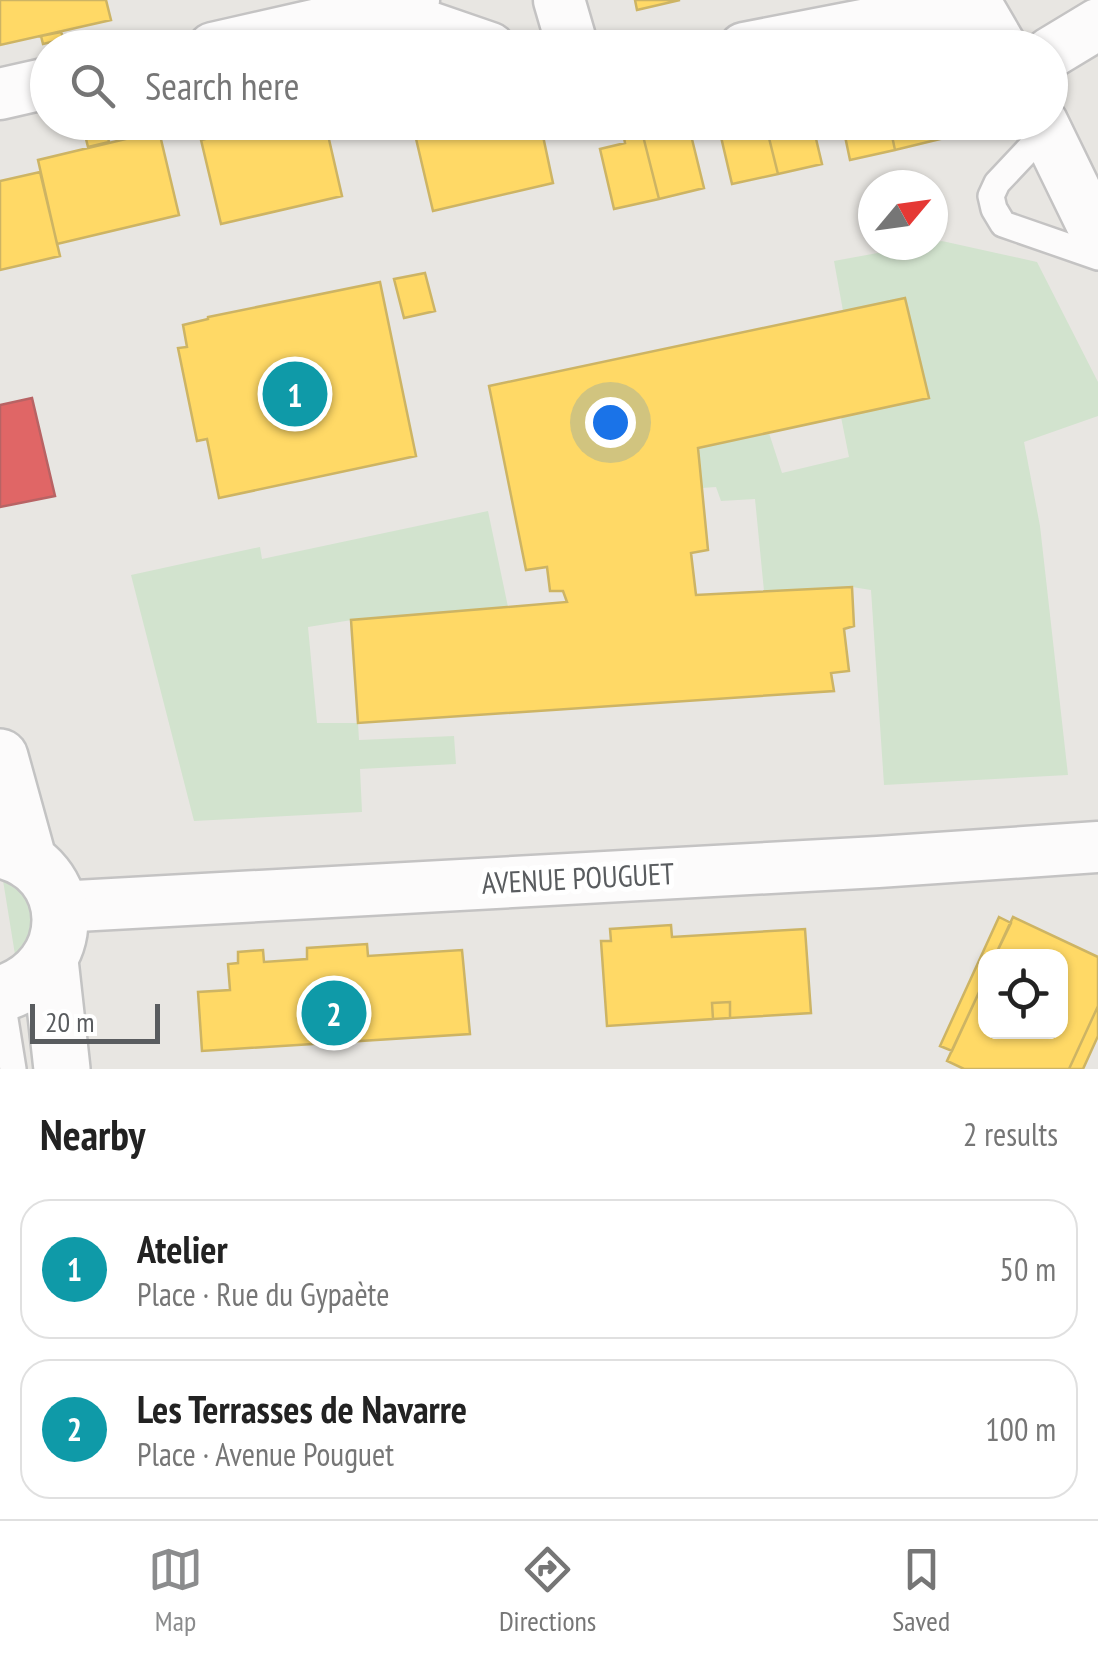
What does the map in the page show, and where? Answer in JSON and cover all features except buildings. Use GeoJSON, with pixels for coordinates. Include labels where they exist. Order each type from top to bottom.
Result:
{"type":"FeatureCollection","features":[{"type":"Feature","properties":{"kind":"main road"},"geometry":{"type":"LineString","coordinates":[[0,756],[15,856],[43,874],[53,890],[62,1069]]}},
{"type":"Feature","properties":{"kind":"main road"},"geometry":{"type":"LineString","coordinates":[[0,992],[29,982],[54,933]]}},
{"type":"Feature","properties":{"kind":"street"},"geometry":{"type":"LineString","coordinates":[[559,0],[568,30]]}},
{"type":"Feature","properties":{"kind":"street"},"geometry":{"type":"LineString","coordinates":[[834,30],[975,2],[991,30]]}},
{"type":"Feature","properties":{"kind":"street"},"geometry":{"type":"LineString","coordinates":[[291,30],[397,5],[451,30]]}},
{"type":"Feature","properties":{"kind":"street"},"geometry":{"type":"LineString","coordinates":[[1068,42],[1098,24]]}},
{"type":"Feature","properties":{"kind":"street"},"geometry":{"type":"LineString","coordinates":[[0,94],[30,88]]}},
{"type":"Feature","properties":{"kind":"street"},"geometry":{"type":"LineString","coordinates":[[1050,140],[1098,237]]}},
{"type":"Feature","properties":{"kind":"street","name":"AVENUE POUGUET"},"geometry":{"type":"LineString","coordinates":[[54,933],[1098,846]]}},
{"type":"Feature","properties":{"kind":"lane"},"geometry":{"type":"LineString","coordinates":[[1033,140],[997,183],[991,196],[994,209],[1003,224],[1098,257]]}},
{"type":"Feature","properties":{"kind":"lane"},"geometry":{"type":"LineString","coordinates":[[0,992],[13,1069]]}},
{"type":"Feature","properties":{"kind":"green space"},"geometry":{"type":"Polygon","coordinates":[[[948,242],[1037,262],[1098,382],[1098,416],[1024,442],[1040,526],[1068,775],[884,785],[871,590],[852,587],[764,591],[755,499],[721,501],[716,487],[702,488],[698,448],[769,433],[782,473],[849,457],[841,417],[928,398],[905,298],[843,311],[834,261],[858,257],[858,260],[948,260],[948,242]]]}},
{"type":"Feature","properties":{"kind":"green space"},"geometry":{"type":"Polygon","coordinates":[[[488,511],[508,607],[308,627],[317,723],[358,723],[359,740],[454,736],[456,764],[360,769],[362,812],[194,821],[131,575],[260,547],[262,559],[488,511]]]}},
{"type":"Feature","properties":{"kind":"green space"},"geometry":{"type":"Polygon","coordinates":[[[1,868],[42,912],[17,967],[1,868]]]}},
{"type":"Feature","properties":{"kind":"place","name":"Atelier"},"geometry":{"type":"Point","coordinates":[295,394]}},
{"type":"Feature","properties":{"kind":"place","name":"Les Terrasses de Navarre"},"geometry":{"type":"Point","coordinates":[334,1013]}}]}
